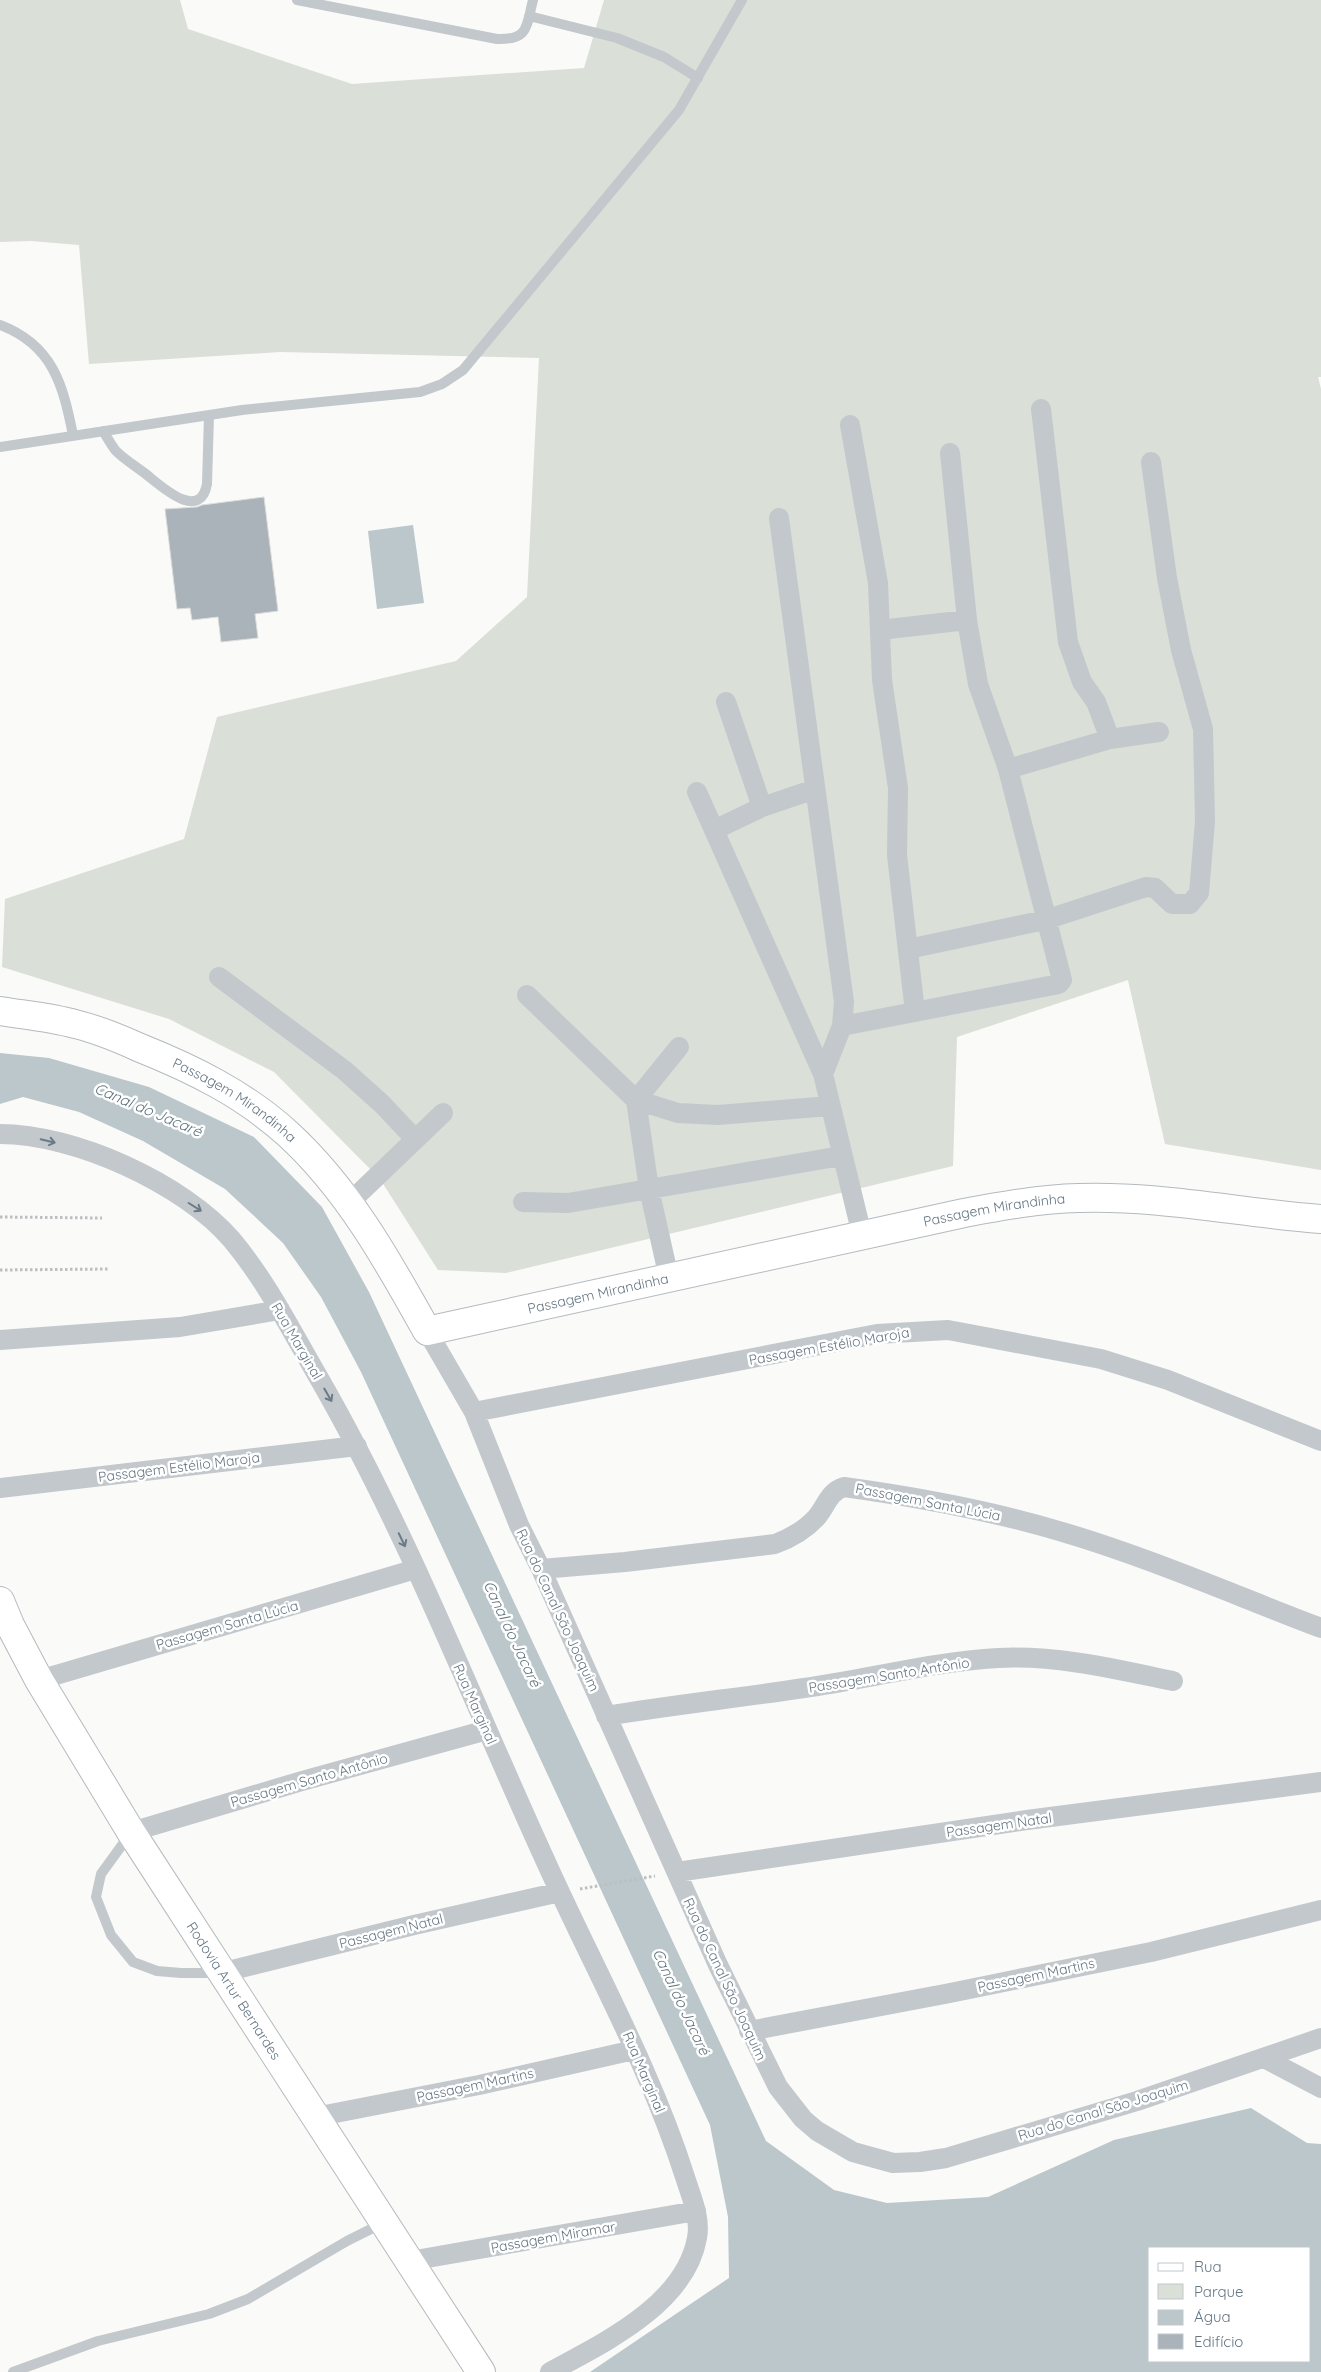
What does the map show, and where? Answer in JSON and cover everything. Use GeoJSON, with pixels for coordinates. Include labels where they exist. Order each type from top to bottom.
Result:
{"type":"FeatureCollection","features":[{"type":"Feature","properties":{"kind":"street"},"geometry":{"type":"LineString","coordinates":[[1041,408],[1068,642],[1082,682],[1096,702],[1110,739]]}},
{"type":"Feature","properties":{"kind":"street"},"geometry":{"type":"LineString","coordinates":[[850,425],[878,583],[882,680],[898,788],[897,855],[915,1012]]}},
{"type":"Feature","properties":{"kind":"street"},"geometry":{"type":"LineString","coordinates":[[842,1026],[1059,984],[1062,980],[1045,920],[1008,769],[978,684],[967,620],[950,453]]}},
{"type":"Feature","properties":{"kind":"street"},"geometry":{"type":"LineString","coordinates":[[908,949],[1045,920],[1146,887],[1155,888],[1172,904],[1178,905],[1190,904],[1199,893],[1205,821],[1203,729],[1182,650],[1167,578],[1151,462]]}},
{"type":"Feature","properties":{"kind":"street"},"geometry":{"type":"LineString","coordinates":[[779,518],[844,1002],[842,1026],[823,1074]]}},
{"type":"Feature","properties":{"kind":"street"},"geometry":{"type":"LineString","coordinates":[[880,630],[967,620]]}},
{"type":"Feature","properties":{"kind":"street"},"geometry":{"type":"LineString","coordinates":[[726,702],[762,807]]}},
{"type":"Feature","properties":{"kind":"street"},"geometry":{"type":"LineString","coordinates":[[1008,769],[1110,739],[1159,732]]}},
{"type":"Feature","properties":{"kind":"street"},"geometry":{"type":"LineString","coordinates":[[714,830],[762,807],[816,788]]}},
{"type":"Feature","properties":{"kind":"street"},"geometry":{"type":"LineString","coordinates":[[697,792],[823,1074],[841,1156],[862,1235]]}},
{"type":"Feature","properties":{"kind":"street"},"geometry":{"type":"LineString","coordinates":[[219,977],[344,1070],[382,1104],[415,1140]]}},
{"type":"Feature","properties":{"kind":"street"},"geometry":{"type":"LineString","coordinates":[[527,995],[636,1100],[678,1113],[718,1115],[830,1106]]}},
{"type":"Feature","properties":{"kind":"street","name":"Passagem Mirandinha"},"geometry":{"type":"LineString","coordinates":[[0,1012],[77,1024],[182,1065],[217,1082],[288,1135],[349,1203],[388,1260],[427,1331],[862,1235],[1017,1203],[1078,1198],[1126,1199],[1321,1219]]}},
{"type":"Feature","properties":{"kind":"street"},"geometry":{"type":"LineString","coordinates":[[670,1278],[649,1189],[636,1100],[679,1047]]}},
{"type":"Feature","properties":{"kind":"street"},"geometry":{"type":"LineString","coordinates":[[349,1203],[443,1113]]}},
{"type":"Feature","properties":{"kind":"street","name":"Rua Marginal"},"geometry":{"type":"LineString","coordinates":[[0,1134],[15,1134],[96,1153],[142,1174],[204,1213],[230,1239],[266,1285],[357,1446],[416,1569],[487,1730],[566,1891],[661,2110],[696,2211],[698,2227],[697,2242],[689,2262],[674,2286],[653,2309],[617,2334],[550,2372]]}},
{"type":"Feature","properties":{"kind":"street"},"geometry":{"type":"LineString","coordinates":[[523,1202],[568,1203],[841,1156]]}},
{"type":"Feature","properties":{"kind":"street"},"geometry":{"type":"LineString","coordinates":[[0,1340],[180,1327],[280,1310]]}},
{"type":"Feature","properties":{"kind":"street","name":"Passagem Estélio Maroja"},"geometry":{"type":"LineString","coordinates":[[474,1412],[877,1334],[948,1330],[1101,1359],[1168,1380],[1321,1441]]}},
{"type":"Feature","properties":{"kind":"street","name":"Rua do Canal São Joaquim"},"geometry":{"type":"LineString","coordinates":[[427,1331],[474,1412],[519,1525],[541,1569],[606,1716],[667,1874],[778,2087],[803,2119],[818,2131],[853,2152],[893,2163],[946,2158],[1137,2101],[1264,2058]]}},
{"type":"Feature","properties":{"kind":"street","name":"Passagem Estélio Maroja"},"geometry":{"type":"LineString","coordinates":[[0,1488],[357,1446]]}},
{"type":"Feature","properties":{"kind":"street","name":"Passagem Santa Lúcia"},"geometry":{"type":"LineString","coordinates":[[541,1569],[625,1562],[775,1544],[796,1536],[806,1528],[818,1517],[832,1493],[844,1487],[960,1506],[1060,1531],[1154,1564],[1321,1628]]}},
{"type":"Feature","properties":{"kind":"street","name":"Passagem Santa Lúcia"},"geometry":{"type":"LineString","coordinates":[[39,1680],[416,1569]]}},
{"type":"Feature","properties":{"kind":"street","name":"Rodovia Artur Bernardes"},"geometry":{"type":"LineString","coordinates":[[0,1601],[10,1625],[39,1680],[131,1832],[224,1972],[315,2117],[481,2372]]}},
{"type":"Feature","properties":{"kind":"street","name":"Passagem Santo Antônio"},"geometry":{"type":"LineString","coordinates":[[606,1716],[718,1698],[805,1688],[904,1670],[998,1658],[1063,1660],[1173,1682]]}},
{"type":"Feature","properties":{"kind":"street","name":"Passagem Santo Antônio"},"geometry":{"type":"LineString","coordinates":[[131,1832],[302,1781],[487,1730]]}},
{"type":"Feature","properties":{"kind":"street","name":"Passagem Natal"},"geometry":{"type":"LineString","coordinates":[[667,1874],[1027,1820],[1321,1782]]}},
{"type":"Feature","properties":{"kind":"street","name":"Passagem Natal"},"geometry":{"type":"LineString","coordinates":[[224,1972],[414,1925],[566,1891]]}},
{"type":"Feature","properties":{"kind":"street","name":"Passagem Martins"},"geometry":{"type":"LineString","coordinates":[[750,2031],[950,1994],[1151,1952],[1321,1910]]}},
{"type":"Feature","properties":{"kind":"street"},"geometry":{"type":"LineString","coordinates":[[1264,2058],[1321,2038]]}},
{"type":"Feature","properties":{"kind":"street","name":"Passagem Martins"},"geometry":{"type":"LineString","coordinates":[[315,2117],[488,2083],[634,2050]]}},
{"type":"Feature","properties":{"kind":"street"},"geometry":{"type":"LineString","coordinates":[[1264,2058],[1321,2088]]}},
{"type":"Feature","properties":{"kind":"street","name":"Passagem Miramar"},"geometry":{"type":"LineString","coordinates":[[410,2261],[696,2211]]}},
{"type":"Feature","properties":{"kind":"lane"},"geometry":{"type":"LineString","coordinates":[[297,0],[510,40],[525,32],[533,0]]}},
{"type":"Feature","properties":{"kind":"lane"},"geometry":{"type":"LineString","coordinates":[[0,447],[209,415],[420,392],[442,384],[463,370],[680,110],[742,0]]}},
{"type":"Feature","properties":{"kind":"lane"},"geometry":{"type":"LineString","coordinates":[[529,16],[617,38],[664,57],[698,78]]}},
{"type":"Feature","properties":{"kind":"lane"},"geometry":{"type":"LineString","coordinates":[[0,325],[16,332],[33,343],[57,374],[67,406],[73,435]]}},
{"type":"Feature","properties":{"kind":"lane"},"geometry":{"type":"LineString","coordinates":[[104,431],[115,450],[172,494],[183,501],[192,501],[202,498],[206,493],[208,484],[209,415]]}},
{"type":"Feature","properties":{"kind":"lane"},"geometry":{"type":"LineString","coordinates":[[131,1832],[101,1874],[96,1897],[111,1935],[132,1962],[156,1971],[181,1973],[224,1972]]}},
{"type":"Feature","properties":{"kind":"lane"},"geometry":{"type":"LineString","coordinates":[[13,2372],[98,2341],[209,2314],[248,2299],[347,2241],[384,2222]]}},
{"type":"Feature","properties":{"kind":"path"},"geometry":{"type":"LineString","coordinates":[[0,1217],[102,1218]]}},
{"type":"Feature","properties":{"kind":"path"},"geometry":{"type":"LineString","coordinates":[[0,1270],[109,1269]]}},
{"type":"Feature","properties":{"kind":"path"},"geometry":{"type":"LineString","coordinates":[[566,1891],[667,1874]]}},
{"type":"Feature","properties":{"kind":"green space"},"geometry":{"type":"Polygon","coordinates":[[[0,0],[180,0],[188,29],[352,84],[584,68],[604,0],[1321,0],[1321,377],[1318,377],[1321,389],[1321,1170],[1165,1144],[1128,980],[957,1037],[953,1166],[506,1273],[438,1270],[380,1179],[274,1072],[169,1019],[2,967],[5,899],[184,839],[217,717],[456,661],[527,597],[539,358],[280,352],[89,364],[79,245],[31,241],[0,242],[0,0]]]}},
{"type":"Feature","properties":{"kind":"water"},"geometry":{"type":"Polygon","coordinates":[[[413,525],[424,603],[377,609],[368,531],[413,525]]]}},
{"type":"Feature","properties":{"kind":"water","name":"Canal do Jacaré"},"geometry":{"type":"Polygon","coordinates":[[[0,1053],[49,1058],[149,1087],[254,1137],[322,1207],[369,1292],[766,2141],[834,2190],[887,2203],[988,2197],[1114,2140],[1251,2108],[1307,2143],[1321,2144],[1321,2372],[590,2372],[729,2278],[728,2217],[710,2125],[361,1372],[321,1297],[283,1243],[225,1189],[143,1141],[79,1112],[23,1097],[0,1104],[0,1053]]]}},
{"type":"Feature","properties":{"kind":"building"},"geometry":{"type":"Polygon","coordinates":[[[264,497],[278,611],[255,614],[258,638],[221,642],[218,617],[192,620],[190,608],[177,609],[165,509],[197,507],[264,497]]]}}]}
